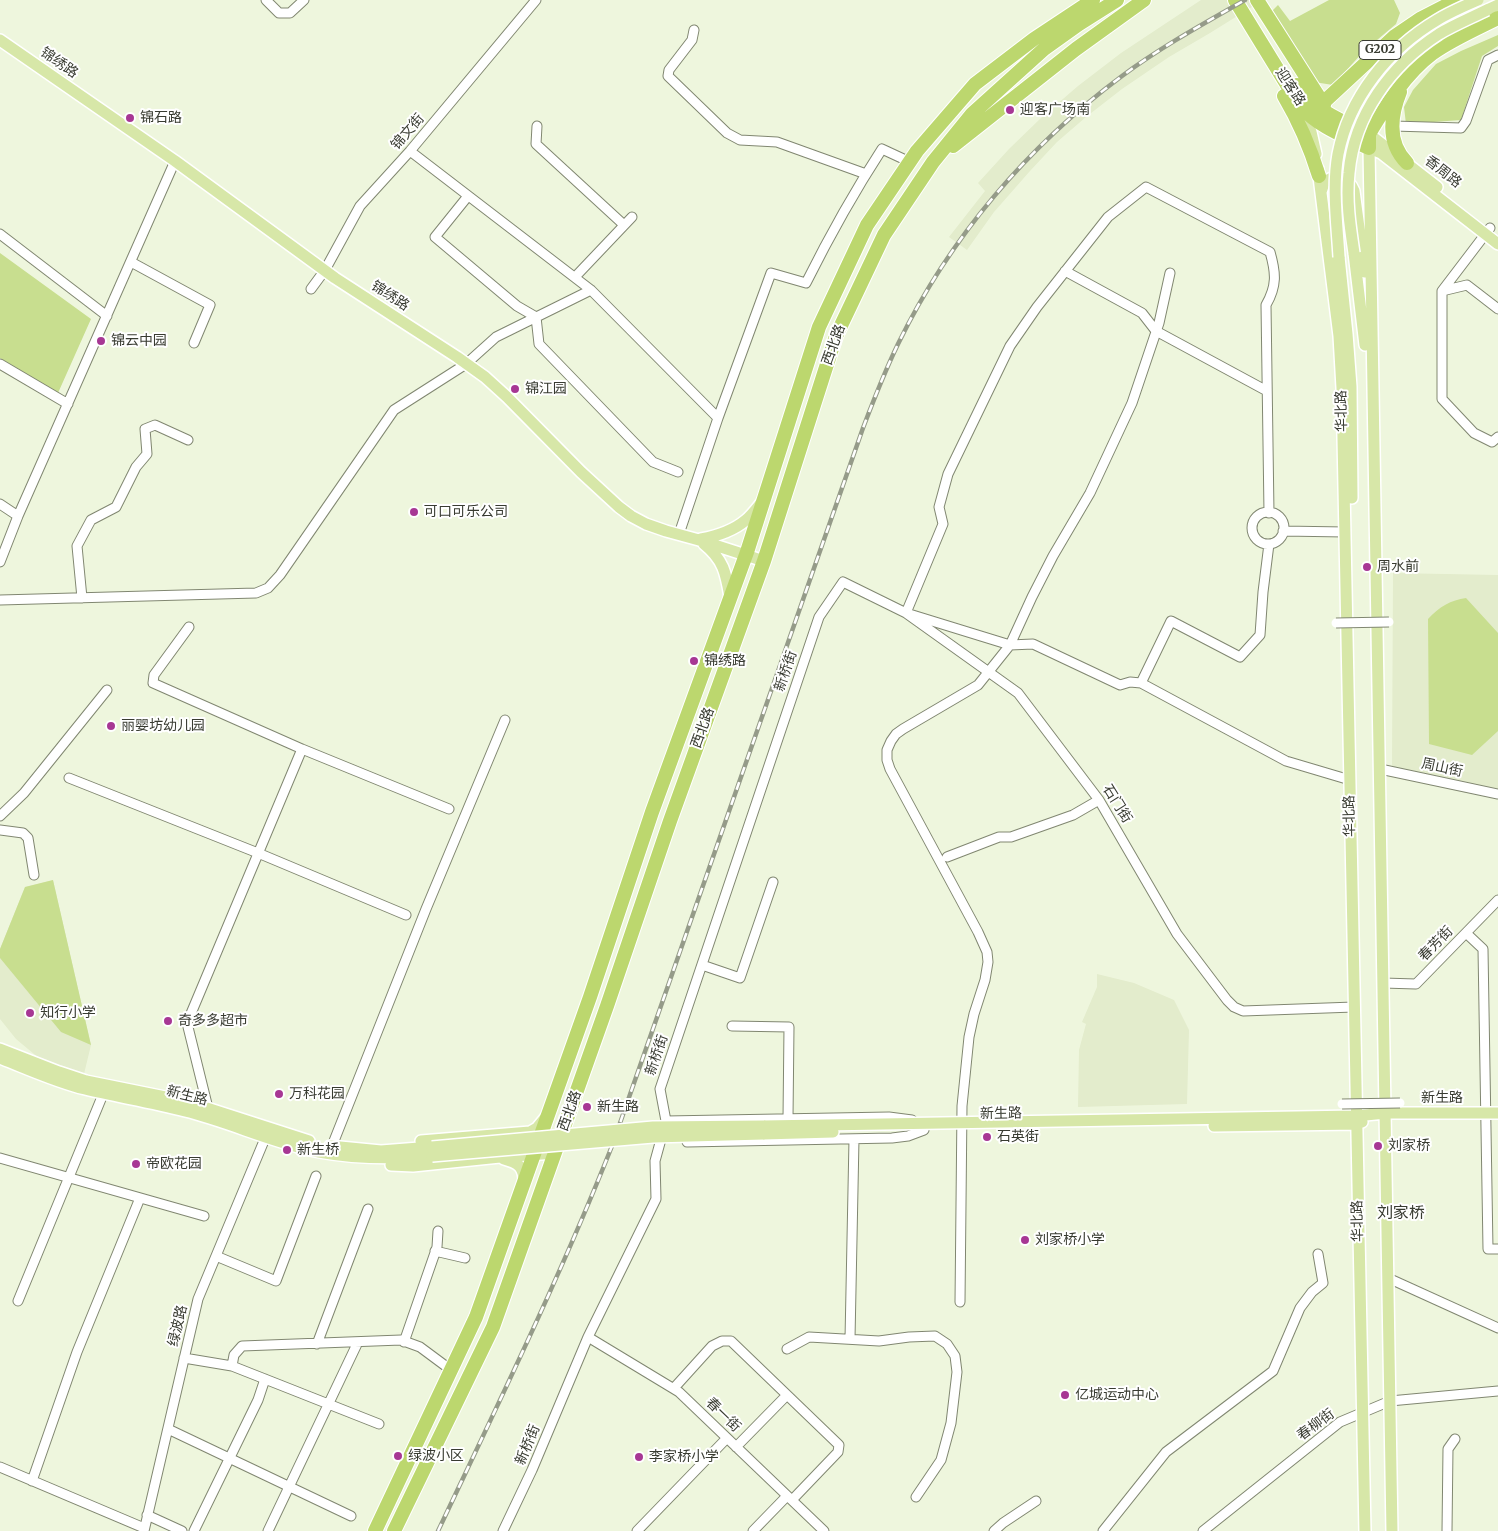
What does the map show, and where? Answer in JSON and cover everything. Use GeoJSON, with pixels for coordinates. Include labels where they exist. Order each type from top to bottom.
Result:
{"type":"FeatureCollection","features":[{"type":"Feature","properties":{"kind":"highway","name":"西北路"},"geometry":{"type":"LineString","coordinates":[[394,1531],[493,1327],[543,1185],[544,1154],[538,1135],[548,1116],[652,812],[746,555],[819,327],[867,225],[917,151],[975,84],[1071,7],[1093,0]]}},
{"type":"Feature","properties":{"kind":"highway","name":"西北路"},"geometry":{"type":"LineString","coordinates":[[375,1531],[476,1317],[524,1182],[544,1154],[607,1006],[670,821],[764,561],[836,336],[884,235],[933,162],[972,114],[1044,50],[1079,24],[1117,0]]}},
{"type":"Feature","properties":{"kind":"highway"},"geometry":{"type":"LineString","coordinates":[[933,162],[1076,48],[1144,0]]}},
{"type":"Feature","properties":{"kind":"highway"},"geometry":{"type":"LineString","coordinates":[[1224,0],[1292,111],[1311,149],[1318,176]]}},
{"type":"Feature","properties":{"kind":"highway","name":"迎客路"},"geometry":{"type":"LineString","coordinates":[[1235,0],[1311,99]]}},
{"type":"Feature","properties":{"kind":"highway","name":"迎客路"},"geometry":{"type":"LineString","coordinates":[[1245,0],[1301,91],[1311,99]]}},
{"type":"Feature","properties":{"kind":"highway"},"geometry":{"type":"LineString","coordinates":[[1258,0],[1311,99],[1369,141]]}},
{"type":"Feature","properties":{"kind":"highway","name":"G202"},"geometry":{"type":"LineString","coordinates":[[1311,99],[1332,96],[1385,45],[1408,27],[1457,0]]}},
{"type":"Feature","properties":{"kind":"highway","name":"G202"},"geometry":{"type":"LineString","coordinates":[[1369,141],[1391,97],[1406,78],[1441,48],[1493,14]]}},
{"type":"Feature","properties":{"kind":"highway"},"geometry":{"type":"LineString","coordinates":[[1400,164],[1392,136],[1396,105],[1406,78]]}},
{"type":"Feature","properties":{"kind":"highway","name":"迎客路"},"geometry":{"type":"LineString","coordinates":[[1311,99],[1307,114],[1323,126],[1369,141]]}},
{"type":"Feature","properties":{"kind":"main road","name":"华北路"},"geometry":{"type":"LineString","coordinates":[[1346,564],[1352,510],[1351,387],[1348,334],[1339,257],[1336,182],[1338,155],[1350,115],[1372,78],[1387,61],[1416,34],[1451,12],[1478,0]]}},
{"type":"Feature","properties":{"kind":"main road"},"geometry":{"type":"LineString","coordinates":[[1376,543],[1369,502],[1368,388],[1365,333],[1349,219],[1349,175],[1353,145],[1360,123],[1382,88],[1397,69],[1441,33],[1493,14],[1498,5]]}},
{"type":"Feature","properties":{"kind":"main road","name":"锦绣路"},"geometry":{"type":"LineString","coordinates":[[0,40],[174,161],[325,270],[485,377],[576,467],[631,516],[646,524],[764,561]]}},
{"type":"Feature","properties":{"kind":"main road","name":"华北路"},"geometry":{"type":"LineString","coordinates":[[1311,99],[1311,132],[1321,195],[1339,344],[1342,388],[1364,1531]]}},
{"type":"Feature","properties":{"kind":"main road","name":"华北路"},"geometry":{"type":"LineString","coordinates":[[1369,141],[1392,1531]]}},
{"type":"Feature","properties":{"kind":"main road","name":"香周路"},"geometry":{"type":"LineString","coordinates":[[1369,141],[1381,153],[1400,164],[1491,232],[1498,244]]}},
{"type":"Feature","properties":{"kind":"main road"},"geometry":{"type":"LineString","coordinates":[[1370,184],[1373,174],[1380,166],[1389,163],[1400,164]]}},
{"type":"Feature","properties":{"kind":"main road"},"geometry":{"type":"LineString","coordinates":[[1321,195],[1324,183],[1334,176],[1347,180],[1354,191],[1372,326]]}},
{"type":"Feature","properties":{"kind":"main road"},"geometry":{"type":"LineString","coordinates":[[699,540],[719,535],[734,528],[746,520],[763,501]]}},
{"type":"Feature","properties":{"kind":"main road"},"geometry":{"type":"LineString","coordinates":[[699,540],[714,552],[722,564],[730,597]]}},
{"type":"Feature","properties":{"kind":"main road","name":"新生路"},"geometry":{"type":"LineString","coordinates":[[0,1049],[105,1089],[208,1117],[319,1152],[382,1159],[653,1128],[764,1130],[1356,1120],[1385,1113],[1498,1113]]}},
{"type":"Feature","properties":{"kind":"main road","name":"新生路"},"geometry":{"type":"LineString","coordinates":[[0,1058],[84,1089],[105,1089],[161,1096],[208,1108],[300,1139],[332,1146],[381,1151],[432,1152]]}},
{"type":"Feature","properties":{"kind":"main road"},"geometry":{"type":"LineString","coordinates":[[332,1146],[538,1135]]}},
{"type":"Feature","properties":{"kind":"main road"},"geometry":{"type":"LineString","coordinates":[[360,1158],[381,1164],[413,1166],[544,1154]]}},
{"type":"Feature","properties":{"kind":"main road"},"geometry":{"type":"LineString","coordinates":[[500,1157],[515,1162],[520,1167],[524,1173],[524,1182]]}},
{"type":"Feature","properties":{"kind":"street"},"geometry":{"type":"LineString","coordinates":[[266,0],[279,13],[285,14],[290,14],[304,0]]}},
{"type":"Feature","properties":{"kind":"street","name":"锦文街"},"geometry":{"type":"LineString","coordinates":[[311,289],[325,270],[360,206],[410,151],[536,0]]}},
{"type":"Feature","properties":{"kind":"street"},"geometry":{"type":"LineString","coordinates":[[694,30],[692,40],[669,70],[668,76],[727,133],[740,140],[778,142],[866,174]]}},
{"type":"Feature","properties":{"kind":"street"},"geometry":{"type":"LineString","coordinates":[[1393,126],[1461,128],[1466,121],[1488,60],[1498,55]]}},
{"type":"Feature","properties":{"kind":"street"},"geometry":{"type":"LineString","coordinates":[[537,126],[536,144],[624,225]]}},
{"type":"Feature","properties":{"kind":"street"},"geometry":{"type":"LineString","coordinates":[[679,534],[718,418],[771,273],[806,283],[830,235],[882,149],[910,162]]}},
{"type":"Feature","properties":{"kind":"street"},"geometry":{"type":"LineString","coordinates":[[410,151],[591,290],[718,418]]}},
{"type":"Feature","properties":{"kind":"street"},"geometry":{"type":"LineString","coordinates":[[0,562],[18,516],[174,161]]}},
{"type":"Feature","properties":{"kind":"street"},"geometry":{"type":"LineString","coordinates":[[1269,512],[1266,305],[1273,292],[1274,268],[1270,252],[1146,187],[1108,216],[1010,346],[948,474],[939,507],[943,524],[906,613],[1010,645],[1033,644],[1120,685],[1130,682],[1141,683],[1286,762],[1350,780]]}},
{"type":"Feature","properties":{"kind":"street"},"geometry":{"type":"LineString","coordinates":[[468,196],[435,237],[517,306],[536,317]]}},
{"type":"Feature","properties":{"kind":"street"},"geometry":{"type":"LineString","coordinates":[[575,277],[632,217]]}},
{"type":"Feature","properties":{"kind":"street"},"geometry":{"type":"LineString","coordinates":[[1491,232],[1442,291],[1442,399],[1474,432],[1492,442],[1498,436]]}},
{"type":"Feature","properties":{"kind":"street"},"geometry":{"type":"LineString","coordinates":[[0,234],[107,316]]}},
{"type":"Feature","properties":{"kind":"street"},"geometry":{"type":"LineString","coordinates":[[131,262],[210,305],[194,343]]}},
{"type":"Feature","properties":{"kind":"street"},"geometry":{"type":"LineString","coordinates":[[1066,271],[1142,313],[1156,331],[1267,391]]}},
{"type":"Feature","properties":{"kind":"street"},"geometry":{"type":"LineString","coordinates":[[960,1302],[962,1106],[969,1037],[987,971],[987,952],[890,769],[887,760],[887,750],[890,741],[903,729],[978,686],[1010,645],[1053,556],[1090,493],[1132,403],[1156,331],[1170,273]]}},
{"type":"Feature","properties":{"kind":"street"},"geometry":{"type":"LineString","coordinates":[[1442,291],[1467,285],[1498,309]]}},
{"type":"Feature","properties":{"kind":"street"},"geometry":{"type":"LineString","coordinates":[[0,600],[256,593],[268,588],[280,575],[394,410],[466,364],[496,337],[591,290]]}},
{"type":"Feature","properties":{"kind":"street"},"geometry":{"type":"LineString","coordinates":[[536,317],[539,344],[653,462],[678,472]]}},
{"type":"Feature","properties":{"kind":"street"},"geometry":{"type":"LineString","coordinates":[[0,364],[68,404]]}},
{"type":"Feature","properties":{"kind":"street"},"geometry":{"type":"LineString","coordinates":[[82,598],[78,546],[91,520],[116,507],[136,467],[147,454],[144,429],[155,424],[188,440]]}},
{"type":"Feature","properties":{"kind":"street"},"geometry":{"type":"LineString","coordinates":[[0,504],[18,516]]}},
{"type":"Feature","properties":{"kind":"street"},"geometry":{"type":"LineString","coordinates":[[1269,512],[1279,517],[1282,521],[1283,531],[1278,540],[1269,544],[1255,538],[1252,528],[1259,515],[1269,512]]}},
{"type":"Feature","properties":{"kind":"street"},"geometry":{"type":"LineString","coordinates":[[1283,531],[1345,532]]}},
{"type":"Feature","properties":{"kind":"street"},"geometry":{"type":"LineString","coordinates":[[1141,683],[1171,621],[1240,657],[1260,635],[1269,544]]}},
{"type":"Feature","properties":{"kind":"street","name":"石门街"},"geometry":{"type":"LineString","coordinates":[[842,582],[906,613],[1018,693],[1099,800],[1177,934],[1234,1007],[1243,1011],[1354,1007]]}},
{"type":"Feature","properties":{"kind":"street","name":"新桥街"},"geometry":{"type":"LineString","coordinates":[[503,1531],[532,1470],[588,1337],[656,1198],[654,1161],[666,1121],[660,1089],[819,617],[842,582]]}},
{"type":"Feature","properties":{"kind":"street"},"geometry":{"type":"LineString","coordinates":[[1336,623],[1389,622]]}},
{"type":"Feature","properties":{"kind":"street"},"geometry":{"type":"LineString","coordinates":[[189,627],[154,676],[152,683],[302,749],[448,809]]}},
{"type":"Feature","properties":{"kind":"street"},"geometry":{"type":"LineString","coordinates":[[0,816],[24,793],[107,690]]}},
{"type":"Feature","properties":{"kind":"street"},"geometry":{"type":"LineString","coordinates":[[332,1146],[426,910],[505,720]]}},
{"type":"Feature","properties":{"kind":"street"},"geometry":{"type":"LineString","coordinates":[[208,1108],[187,1023],[302,749]]}},
{"type":"Feature","properties":{"kind":"street","name":"周山街"},"geometry":{"type":"LineString","coordinates":[[1380,768],[1498,794]]}},
{"type":"Feature","properties":{"kind":"street"},"geometry":{"type":"LineString","coordinates":[[69,778],[258,853],[406,915]]}},
{"type":"Feature","properties":{"kind":"street"},"geometry":{"type":"LineString","coordinates":[[948,858],[1000,837],[1011,837],[1073,815],[1099,800]]}},
{"type":"Feature","properties":{"kind":"street"},"geometry":{"type":"LineString","coordinates":[[0,830],[23,833],[28,838],[34,875]]}},
{"type":"Feature","properties":{"kind":"street"},"geometry":{"type":"LineString","coordinates":[[702,965],[740,978],[773,882]]}},
{"type":"Feature","properties":{"kind":"street","name":"春芳街"},"geometry":{"type":"LineString","coordinates":[[1383,983],[1416,984],[1498,900]]}},
{"type":"Feature","properties":{"kind":"street"},"geometry":{"type":"LineString","coordinates":[[1466,933],[1483,949],[1488,1249],[1498,1248]]}},
{"type":"Feature","properties":{"kind":"street"},"geometry":{"type":"LineString","coordinates":[[732,1026],[789,1027],[788,1118]]}},
{"type":"Feature","properties":{"kind":"street"},"geometry":{"type":"LineString","coordinates":[[18,1301],[105,1089]]}},
{"type":"Feature","properties":{"kind":"street"},"geometry":{"type":"LineString","coordinates":[[1342,1104],[1400,1103]]}},
{"type":"Feature","properties":{"kind":"street"},"geometry":{"type":"LineString","coordinates":[[666,1121],[889,1117],[906,1118],[924,1127]]}},
{"type":"Feature","properties":{"kind":"street"},"geometry":{"type":"LineString","coordinates":[[538,1135],[601,1127],[642,1126]]}},
{"type":"Feature","properties":{"kind":"street"},"geometry":{"type":"LineString","coordinates":[[659,1142],[892,1138],[908,1136],[924,1127]]}},
{"type":"Feature","properties":{"kind":"street","name":"绿波路"},"geometry":{"type":"LineString","coordinates":[[144,1530],[198,1299],[266,1136]]}},
{"type":"Feature","properties":{"kind":"street"},"geometry":{"type":"LineString","coordinates":[[850,1339],[854,1139]]}},
{"type":"Feature","properties":{"kind":"street"},"geometry":{"type":"LineString","coordinates":[[0,1158],[204,1216]]}},
{"type":"Feature","properties":{"kind":"street"},"geometry":{"type":"LineString","coordinates":[[216,1256],[276,1281],[316,1176]]}},
{"type":"Feature","properties":{"kind":"street"},"geometry":{"type":"LineString","coordinates":[[32,1481],[77,1352],[140,1198]]}},
{"type":"Feature","properties":{"kind":"street"},"geometry":{"type":"LineString","coordinates":[[317,1344],[368,1209]]}},
{"type":"Feature","properties":{"kind":"street"},"geometry":{"type":"LineString","coordinates":[[404,1342],[435,1251],[438,1231]]}},
{"type":"Feature","properties":{"kind":"street"},"geometry":{"type":"LineString","coordinates":[[435,1251],[465,1258]]}},
{"type":"Feature","properties":{"kind":"street"},"geometry":{"type":"LineString","coordinates":[[1103,1531],[1166,1452],[1273,1371],[1300,1308],[1312,1292],[1323,1283],[1318,1254]]}},
{"type":"Feature","properties":{"kind":"street"},"geometry":{"type":"LineString","coordinates":[[1388,1278],[1498,1328]]}},
{"type":"Feature","properties":{"kind":"street"},"geometry":{"type":"LineString","coordinates":[[787,1349],[809,1337],[878,1341],[935,1336],[947,1344],[955,1356],[958,1372],[951,1423],[941,1460],[916,1497]]}},
{"type":"Feature","properties":{"kind":"street","name":"春一街"},"geometry":{"type":"LineString","coordinates":[[588,1337],[679,1392],[824,1531]]}},
{"type":"Feature","properties":{"kind":"street"},"geometry":{"type":"LineString","coordinates":[[232,1366],[234,1355],[242,1346],[401,1340],[420,1347],[451,1370]]}},
{"type":"Feature","properties":{"kind":"street"},"geometry":{"type":"LineString","coordinates":[[674,1388],[712,1346],[722,1341],[730,1341],[839,1444],[838,1452],[752,1531]]}},
{"type":"Feature","properties":{"kind":"street"},"geometry":{"type":"LineString","coordinates":[[268,1531],[358,1342]]}},
{"type":"Feature","properties":{"kind":"street"},"geometry":{"type":"LineString","coordinates":[[184,1358],[232,1366],[379,1424]]}},
{"type":"Feature","properties":{"kind":"street"},"geometry":{"type":"LineString","coordinates":[[194,1531],[258,1400],[265,1379]]}},
{"type":"Feature","properties":{"kind":"street","name":"春柳街"},"geometry":{"type":"LineString","coordinates":[[1204,1531],[1340,1422],[1390,1402],[1498,1391]]}},
{"type":"Feature","properties":{"kind":"street"},"geometry":{"type":"LineString","coordinates":[[736,1447],[787,1395]]}},
{"type":"Feature","properties":{"kind":"street"},"geometry":{"type":"LineString","coordinates":[[168,1429],[350,1516]]}},
{"type":"Feature","properties":{"kind":"street"},"geometry":{"type":"LineString","coordinates":[[637,1531],[727,1438]]}},
{"type":"Feature","properties":{"kind":"street"},"geometry":{"type":"LineString","coordinates":[[1447,1531],[1448,1449],[1455,1439]]}},
{"type":"Feature","properties":{"kind":"street"},"geometry":{"type":"LineString","coordinates":[[0,1467],[144,1530]]}},
{"type":"Feature","properties":{"kind":"street"},"geometry":{"type":"LineString","coordinates":[[994,1531],[1036,1501]]}},
{"type":"Feature","properties":{"kind":"street"},"geometry":{"type":"LineString","coordinates":[[148,1515],[182,1531]]}},
{"type":"Feature","properties":{"kind":"shaded area"},"geometry":{"type":"Polygon","coordinates":[[[1201,0],[1263,0],[1169,57],[1122,89],[1086,117],[1057,142],[1030,171],[994,212],[967,250],[949,237],[985,191],[978,183],[1042,117],[1121,53],[1201,0]]]}},
{"type":"Feature","properties":{"kind":"shaded area"},"geometry":{"type":"Polygon","coordinates":[[[1393,573],[1498,575],[1498,792],[1392,767],[1393,573]]]}},
{"type":"Feature","properties":{"kind":"shaded area"},"geometry":{"type":"Polygon","coordinates":[[[53,880],[91,1045],[84,1074],[40,1059],[16,1039],[0,1019],[0,949],[25,887],[53,880]]]}},
{"type":"Feature","properties":{"kind":"shaded area"},"geometry":{"type":"Polygon","coordinates":[[[1097,974],[1134,983],[1174,1000],[1189,1030],[1187,1104],[1078,1107],[1079,1050],[1086,1024],[1082,1022],[1097,987],[1097,974]]]}},
{"type":"Feature","properties":{"kind":"green space"},"geometry":{"type":"Polygon","coordinates":[[[1329,0],[1394,0],[1400,13],[1396,24],[1364,51],[1333,85],[1314,82],[1270,13],[1278,5],[1290,21],[1329,0]]]}},
{"type":"Feature","properties":{"kind":"green space"},"geometry":{"type":"Polygon","coordinates":[[[1498,35],[1498,46],[1482,56],[1461,120],[1406,124],[1404,107],[1413,90],[1436,64],[1498,35]]]}},
{"type":"Feature","properties":{"kind":"green space"},"geometry":{"type":"Polygon","coordinates":[[[0,253],[91,319],[58,393],[0,358],[0,253]]]}},
{"type":"Feature","properties":{"kind":"green space"},"geometry":{"type":"Polygon","coordinates":[[[1466,598],[1498,633],[1498,731],[1472,755],[1429,744],[1428,619],[1445,605],[1455,600],[1466,598]]]}},
{"type":"Feature","properties":{"kind":"green space"},"geometry":{"type":"Polygon","coordinates":[[[53,880],[91,1045],[61,1032],[0,958],[0,949],[25,887],[53,880]]]}},
{"type":"Feature","properties":{"kind":"railway"},"geometry":{"type":"LineString","coordinates":[[438,1531],[550,1292],[612,1146],[863,428],[898,344],[942,267],[967,231],[994,196],[1055,132],[1088,103],[1137,65],[1182,36],[1245,0]]}},
{"type":"Feature","properties":{"kind":"place","name":"迎客广场南"},"geometry":{"type":"Point","coordinates":[1010,110]}},
{"type":"Feature","properties":{"kind":"place","name":"锦石路"},"geometry":{"type":"Point","coordinates":[130,118]}},
{"type":"Feature","properties":{"kind":"place","name":"锦云中园"},"geometry":{"type":"Point","coordinates":[101,341]}},
{"type":"Feature","properties":{"kind":"place","name":"锦江园"},"geometry":{"type":"Point","coordinates":[515,389]}},
{"type":"Feature","properties":{"kind":"place","name":"可口可乐公司"},"geometry":{"type":"Point","coordinates":[414,512]}},
{"type":"Feature","properties":{"kind":"place","name":"周水前"},"geometry":{"type":"Point","coordinates":[1367,567]}},
{"type":"Feature","properties":{"kind":"place","name":"锦绣路"},"geometry":{"type":"Point","coordinates":[694,661]}},
{"type":"Feature","properties":{"kind":"place","name":"丽婴坊幼儿园"},"geometry":{"type":"Point","coordinates":[111,726]}},
{"type":"Feature","properties":{"kind":"place","name":"知行小学"},"geometry":{"type":"Point","coordinates":[30,1013]}},
{"type":"Feature","properties":{"kind":"place","name":"奇多多超市"},"geometry":{"type":"Point","coordinates":[168,1021]}},
{"type":"Feature","properties":{"kind":"place","name":"万科花园"},"geometry":{"type":"Point","coordinates":[279,1094]}},
{"type":"Feature","properties":{"kind":"place","name":"新生路"},"geometry":{"type":"Point","coordinates":[587,1107]}},
{"type":"Feature","properties":{"kind":"place","name":"石英街"},"geometry":{"type":"Point","coordinates":[987,1137]}},
{"type":"Feature","properties":{"kind":"place","name":"刘家桥"},"geometry":{"type":"Point","coordinates":[1378,1146]}},
{"type":"Feature","properties":{"kind":"place","name":"新生桥"},"geometry":{"type":"Point","coordinates":[287,1150]}},
{"type":"Feature","properties":{"kind":"place","name":"帝欧花园"},"geometry":{"type":"Point","coordinates":[136,1164]}},
{"type":"Feature","properties":{"kind":"place","name":"刘家桥小学"},"geometry":{"type":"Point","coordinates":[1025,1240]}},
{"type":"Feature","properties":{"kind":"place","name":"亿城运动中心"},"geometry":{"type":"Point","coordinates":[1065,1395]}},
{"type":"Feature","properties":{"kind":"place","name":"绿波小区"},"geometry":{"type":"Point","coordinates":[398,1456]}},
{"type":"Feature","properties":{"kind":"place","name":"李家桥小学"},"geometry":{"type":"Point","coordinates":[639,1457]}},
{"type":"Feature","properties":{"kind":"district","name":"刘家桥"},"geometry":{"type":"Point","coordinates":[1401,1213]}}]}
